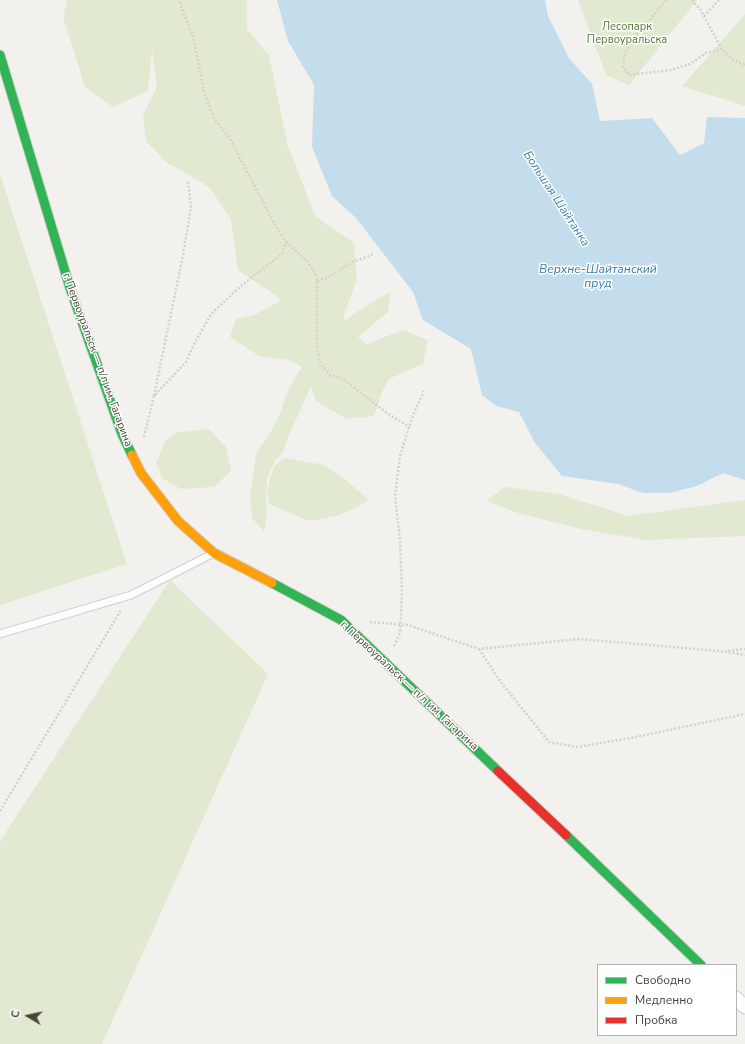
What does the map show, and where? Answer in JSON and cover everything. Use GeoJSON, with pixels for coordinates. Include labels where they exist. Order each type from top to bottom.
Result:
{"type":"FeatureCollection","features":[{"type":"Feature","properties":{"kind":"street","name":"г. Первоуральск — п/л им. Гагарина"},"geometry":{"type":"LineString","coordinates":[[0,55],[70,288],[122,434],[141,473],[178,522],[214,553],[342,620],[700,964]]}},
{"type":"Feature","properties":{"kind":"street"},"geometry":{"type":"LineString","coordinates":[[737,999],[745,1007]]}},
{"type":"Feature","properties":{"kind":"lane"},"geometry":{"type":"LineString","coordinates":[[0,634],[131,595],[214,553]]}},
{"type":"Feature","properties":{"kind":"path"},"geometry":{"type":"LineString","coordinates":[[179,0],[194,40],[204,92],[214,118],[230,139],[275,225],[286,242],[308,262],[317,277],[317,348],[320,363],[330,375],[341,378],[388,414],[410,427]]}},
{"type":"Feature","properties":{"kind":"path"},"geometry":{"type":"LineString","coordinates":[[666,0],[635,36],[625,53],[623,67],[629,75],[671,70],[690,64],[706,53],[722,49]]}},
{"type":"Feature","properties":{"kind":"path"},"geometry":{"type":"LineString","coordinates":[[692,0],[704,16],[722,49],[733,60],[745,65]]}},
{"type":"Feature","properties":{"kind":"path"},"geometry":{"type":"LineString","coordinates":[[704,16],[719,0]]}},
{"type":"Feature","properties":{"kind":"path"},"geometry":{"type":"LineString","coordinates":[[144,440],[191,207],[188,182]]}},
{"type":"Feature","properties":{"kind":"path"},"geometry":{"type":"LineString","coordinates":[[154,396],[186,362],[195,342],[212,313],[242,285],[282,254],[286,242]]}},
{"type":"Feature","properties":{"kind":"path"},"geometry":{"type":"LineString","coordinates":[[317,281],[327,278],[350,264],[373,254]]}},
{"type":"Feature","properties":{"kind":"path"},"geometry":{"type":"LineString","coordinates":[[382,659],[393,649],[400,633],[402,593],[400,540],[395,496],[400,456],[424,391]]}},
{"type":"Feature","properties":{"kind":"path"},"geometry":{"type":"LineString","coordinates":[[0,811],[131,595]]}},
{"type":"Feature","properties":{"kind":"path"},"geometry":{"type":"LineString","coordinates":[[342,620],[408,625],[479,649],[579,639],[720,651],[745,655]]}},
{"type":"Feature","properties":{"kind":"path"},"geometry":{"type":"LineString","coordinates":[[479,649],[500,681],[549,742],[577,747],[631,738],[745,714]]}},
{"type":"Feature","properties":{"kind":"path"},"geometry":{"type":"LineString","coordinates":[[720,651],[745,649]]}},
{"type":"Feature","properties":{"kind":"green space"},"geometry":{"type":"Polygon","coordinates":[[[67,0],[247,0],[247,29],[269,55],[287,143],[315,216],[354,243],[357,279],[343,322],[391,291],[388,312],[358,337],[367,344],[403,330],[428,340],[423,364],[389,379],[382,392],[374,416],[346,419],[316,401],[311,386],[283,452],[275,461],[267,478],[267,518],[264,532],[252,518],[250,497],[256,453],[268,437],[281,412],[285,397],[302,367],[290,360],[259,356],[230,337],[236,319],[254,315],[282,300],[238,270],[231,219],[209,187],[166,162],[146,141],[143,115],[157,87],[152,49],[148,91],[113,107],[85,87],[63,17],[67,0]]]}},
{"type":"Feature","properties":{"kind":"green space","name":"Лесопарк Первоуральска"},"geometry":{"type":"Polygon","coordinates":[[[578,0],[697,0],[629,85],[606,75],[578,0]]]}},
{"type":"Feature","properties":{"kind":"green space"},"geometry":{"type":"Polygon","coordinates":[[[745,14],[745,106],[682,86],[745,14]]]}},
{"type":"Feature","properties":{"kind":"green space"},"geometry":{"type":"Polygon","coordinates":[[[0,174],[127,564],[0,605],[0,174]]]}},
{"type":"Feature","properties":{"kind":"green space"},"geometry":{"type":"Polygon","coordinates":[[[209,429],[226,447],[231,471],[214,487],[181,489],[163,479],[156,463],[166,440],[178,432],[209,429]]]}},
{"type":"Feature","properties":{"kind":"green space"},"geometry":{"type":"Polygon","coordinates":[[[285,458],[324,465],[346,480],[369,500],[350,511],[336,516],[309,521],[269,504],[267,490],[274,466],[285,458]]]}},
{"type":"Feature","properties":{"kind":"green space"},"geometry":{"type":"Polygon","coordinates":[[[505,487],[559,494],[628,516],[745,500],[745,536],[646,540],[581,529],[521,514],[486,501],[505,487]]]}},
{"type":"Feature","properties":{"kind":"green space"},"geometry":{"type":"Polygon","coordinates":[[[170,580],[268,674],[102,1044],[0,1044],[0,841],[170,580]]]}},
{"type":"Feature","properties":{"kind":"water","name":"Верхне-Шайтанский пруд"},"geometry":{"type":"Polygon","coordinates":[[[277,0],[545,0],[548,16],[569,58],[592,84],[600,121],[652,118],[680,155],[704,143],[707,117],[745,118],[745,480],[723,473],[697,486],[670,493],[643,493],[618,484],[562,476],[535,443],[519,412],[496,406],[482,395],[471,349],[423,320],[413,292],[356,218],[332,196],[312,147],[314,85],[288,41],[277,0]]]}},
{"type":"Feature","properties":{"kind":"traffic: fast"},"geometry":{"type":"LineString","coordinates":[[0,55],[70,288],[122,434],[132,455]]}},
{"type":"Feature","properties":{"kind":"traffic: fast"},"geometry":{"type":"LineString","coordinates":[[272,583],[341,620],[498,771]]}},
{"type":"Feature","properties":{"kind":"traffic: fast"},"geometry":{"type":"LineString","coordinates":[[566,835],[700,964]]}},
{"type":"Feature","properties":{"kind":"traffic: slow"},"geometry":{"type":"LineString","coordinates":[[132,455],[141,473],[178,521],[214,553],[272,583]]}},
{"type":"Feature","properties":{"kind":"traffic: jam"},"geometry":{"type":"LineString","coordinates":[[498,771],[566,835]]}},
{"type":"Feature","properties":{"kind":"water label","name":"Большая Шайтанка"},"geometry":{"type":"Point","coordinates":[556,199]}}]}
